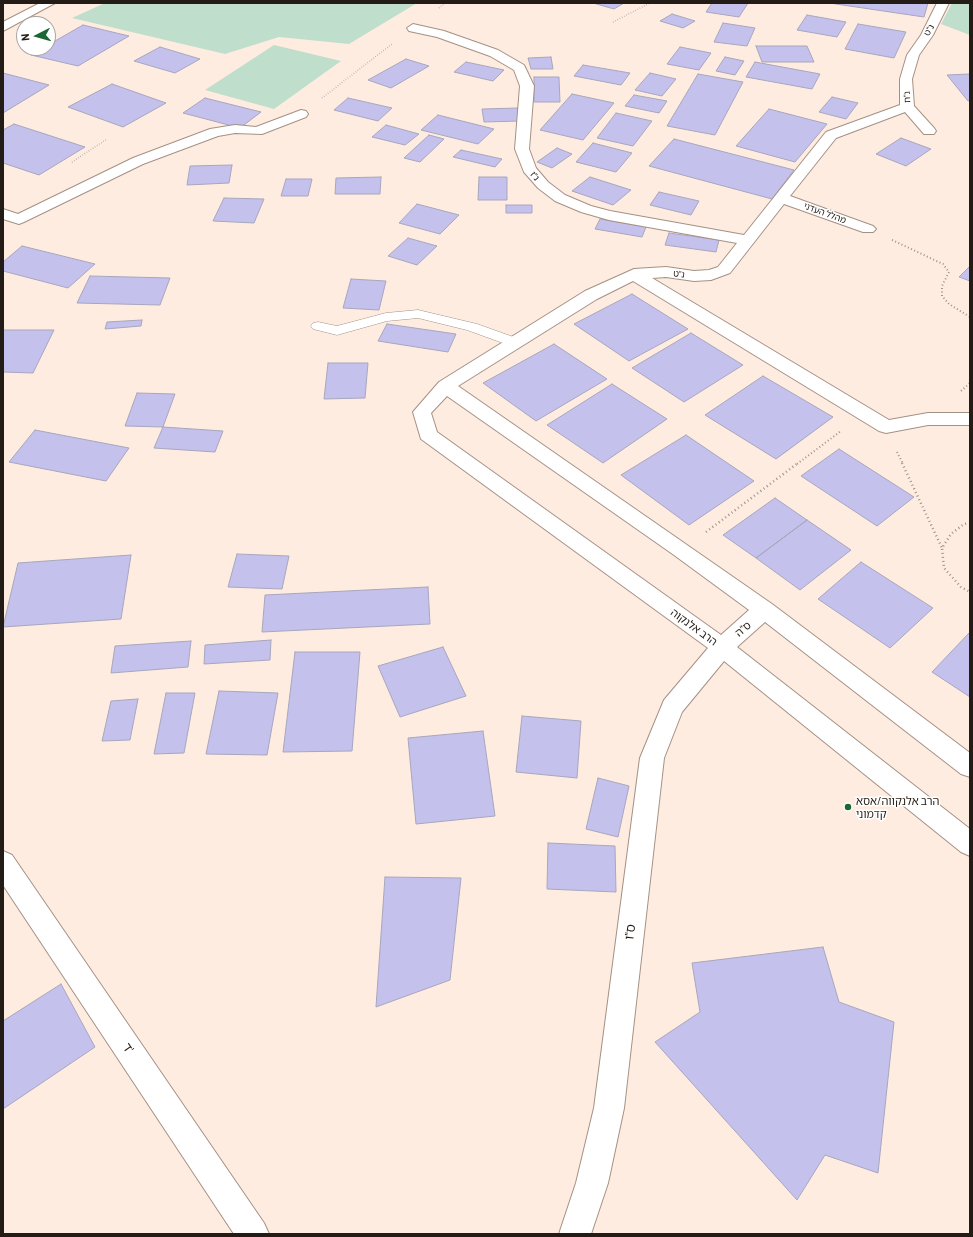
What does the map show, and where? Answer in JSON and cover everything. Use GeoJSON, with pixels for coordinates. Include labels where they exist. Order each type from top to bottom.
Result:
{"type":"FeatureCollection","features":[{"type":"Feature","properties":{"kind":"street"},"geometry":{"type":"LineString","coordinates":[[3,27],[50,3]]}},
{"type":"Feature","properties":{"kind":"street","name":"נ\"ט"},"geometry":{"type":"LineString","coordinates":[[913,55],[927,35],[943,3]]}},
{"type":"Feature","properties":{"kind":"street","name":"נ\"ז"},"geometry":{"type":"LineString","coordinates":[[413,28],[461,41],[494,53],[519,68],[527,86],[522,149],[529,169],[543,185],[560,198],[586,209],[610,215],[748,240]]}},
{"type":"Feature","properties":{"kind":"street","name":"נ\"ח"},"geometry":{"type":"LineString","coordinates":[[913,55],[906,79],[907,107],[929,131]]}},
{"type":"Feature","properties":{"kind":"street","name":"נ\"ט"},"geometry":{"type":"LineString","coordinates":[[422,412],[445,386],[591,295],[634,274],[666,272],[694,276],[711,274],[724,270],[832,135],[907,107]]}},
{"type":"Feature","properties":{"kind":"street"},"geometry":{"type":"LineString","coordinates":[[3,214],[19,219],[138,161],[215,132],[235,129],[257,131],[301,114]]}},
{"type":"Feature","properties":{"kind":"street","name":"מהלל העדני"},"geometry":{"type":"LineString","coordinates":[[782,198],[868,229]]}},
{"type":"Feature","properties":{"kind":"street"},"geometry":{"type":"LineString","coordinates":[[634,274],[886,427],[928,418],[970,419]]}},
{"type":"Feature","properties":{"kind":"street"},"geometry":{"type":"LineString","coordinates":[[445,386],[681,550],[764,610],[970,767]]}},
{"type":"Feature","properties":{"kind":"street","name":"הרב אלנקוה"},"geometry":{"type":"LineString","coordinates":[[422,412],[428,435],[722,647],[970,844]]}},
{"type":"Feature","properties":{"kind":"street","name":"ס\"ה"},"geometry":{"type":"LineString","coordinates":[[722,647],[764,610]]}},
{"type":"Feature","properties":{"kind":"street","name":"ס\"ו"},"geometry":{"type":"LineString","coordinates":[[576,1234],[592,1183],[609,1108],[652,758],[672,707],[722,647]]}},
{"type":"Feature","properties":{"kind":"street","name":"ד'"},"geometry":{"type":"LineString","coordinates":[[3,863],[253,1234]]}},
{"type":"Feature","properties":{"kind":"lane"},"geometry":{"type":"LineString","coordinates":[[318,326],[337,331],[386,317],[418,314],[472,327],[514,342]]}},
{"type":"Feature","properties":{"kind":"path"},"geometry":{"type":"LineString","coordinates":[[301,114],[445,3]]}},
{"type":"Feature","properties":{"kind":"path"},"geometry":{"type":"LineString","coordinates":[[613,22],[650,3]]}},
{"type":"Feature","properties":{"kind":"path"},"geometry":{"type":"LineString","coordinates":[[868,229],[943,264],[949,272],[942,286],[942,296],[948,304],[965,316],[970,316]]}},
{"type":"Feature","properties":{"kind":"path"},"geometry":{"type":"LineString","coordinates":[[681,550],[865,414]]}},
{"type":"Feature","properties":{"kind":"path"},"geometry":{"type":"LineString","coordinates":[[886,427],[942,548],[944,568],[961,587],[970,592]]}},
{"type":"Feature","properties":{"kind":"path"},"geometry":{"type":"LineString","coordinates":[[942,548],[951,534],[964,524],[970,523]]}},
{"type":"Feature","properties":{"kind":"green space"},"geometry":{"type":"Polygon","coordinates":[[[105,3],[417,3],[349,44],[279,37],[225,54],[72,18],[105,3]]]}},
{"type":"Feature","properties":{"kind":"green space"},"geometry":{"type":"Polygon","coordinates":[[[952,3],[970,3],[970,35],[941,24],[952,3]]]}},
{"type":"Feature","properties":{"kind":"green space"},"geometry":{"type":"Polygon","coordinates":[[[274,45],[341,61],[274,109],[205,90],[274,45]]]}},
{"type":"Feature","properties":{"kind":"building"},"geometry":{"type":"Polygon","coordinates":[[[593,3],[624,3],[614,9],[593,3]]]}},
{"type":"Feature","properties":{"kind":"building"},"geometry":{"type":"Polygon","coordinates":[[[712,3],[748,3],[739,17],[706,12],[712,3]]]}},
{"type":"Feature","properties":{"kind":"building"},"geometry":{"type":"Polygon","coordinates":[[[829,3],[928,3],[924,17],[829,3]]]}},
{"type":"Feature","properties":{"kind":"building"},"geometry":{"type":"Polygon","coordinates":[[[672,14],[695,21],[683,28],[660,21],[672,14]]]}},
{"type":"Feature","properties":{"kind":"building"},"geometry":{"type":"Polygon","coordinates":[[[807,15],[846,22],[837,37],[797,30],[807,15]]]}},
{"type":"Feature","properties":{"kind":"building"},"geometry":{"type":"Polygon","coordinates":[[[723,23],[755,28],[747,46],[714,42],[723,23]]]}},
{"type":"Feature","properties":{"kind":"building"},"geometry":{"type":"Polygon","coordinates":[[[858,24],[906,32],[894,58],[845,49],[858,24]]]}},
{"type":"Feature","properties":{"kind":"building"},"geometry":{"type":"Polygon","coordinates":[[[83,25],[129,36],[78,66],[35,56],[56,56],[56,40],[83,25]]]}},
{"type":"Feature","properties":{"kind":"building"},"geometry":{"type":"Polygon","coordinates":[[[756,46],[807,46],[814,62],[762,62],[756,46]]]}},
{"type":"Feature","properties":{"kind":"building"},"geometry":{"type":"Polygon","coordinates":[[[160,47],[200,59],[175,73],[134,61],[160,47]]]}},
{"type":"Feature","properties":{"kind":"building"},"geometry":{"type":"Polygon","coordinates":[[[680,47],[711,53],[699,70],[667,64],[680,47]]]}},
{"type":"Feature","properties":{"kind":"building"},"geometry":{"type":"Polygon","coordinates":[[[551,57],[553,69],[531,69],[528,58],[551,57]]]}},
{"type":"Feature","properties":{"kind":"building"},"geometry":{"type":"Polygon","coordinates":[[[725,57],[744,61],[735,75],[716,71],[725,57]]]}},
{"type":"Feature","properties":{"kind":"building"},"geometry":{"type":"Polygon","coordinates":[[[406,59],[429,66],[391,88],[368,80],[406,59]]]}},
{"type":"Feature","properties":{"kind":"building"},"geometry":{"type":"Polygon","coordinates":[[[466,62],[504,70],[493,81],[454,72],[466,62]]]}},
{"type":"Feature","properties":{"kind":"building"},"geometry":{"type":"Polygon","coordinates":[[[755,62],[820,74],[812,89],[746,77],[755,62]]]}},
{"type":"Feature","properties":{"kind":"building"},"geometry":{"type":"Polygon","coordinates":[[[583,65],[630,73],[621,85],[574,76],[583,65]]]}},
{"type":"Feature","properties":{"kind":"building"},"geometry":{"type":"Polygon","coordinates":[[[3,73],[49,85],[3,113],[3,73]]]}},
{"type":"Feature","properties":{"kind":"building"},"geometry":{"type":"Polygon","coordinates":[[[650,73],[676,79],[662,96],[635,90],[650,73]]]}},
{"type":"Feature","properties":{"kind":"building"},"geometry":{"type":"Polygon","coordinates":[[[698,74],[743,82],[715,135],[667,126],[698,74]]]}},
{"type":"Feature","properties":{"kind":"building"},"geometry":{"type":"Polygon","coordinates":[[[970,74],[970,100],[968,101],[947,75],[970,74]]]}},
{"type":"Feature","properties":{"kind":"building"},"geometry":{"type":"Polygon","coordinates":[[[534,77],[559,77],[560,102],[534,102],[534,77]]]}},
{"type":"Feature","properties":{"kind":"building"},"geometry":{"type":"Polygon","coordinates":[[[112,84],[166,103],[123,127],[68,107],[112,84]]]}},
{"type":"Feature","properties":{"kind":"building"},"geometry":{"type":"Polygon","coordinates":[[[572,94],[614,103],[583,140],[540,130],[572,94]]]}},
{"type":"Feature","properties":{"kind":"building"},"geometry":{"type":"Polygon","coordinates":[[[634,95],[667,101],[659,113],[625,106],[634,95]]]}},
{"type":"Feature","properties":{"kind":"building"},"geometry":{"type":"Polygon","coordinates":[[[832,97],[858,103],[846,119],[819,112],[832,97]]]}},
{"type":"Feature","properties":{"kind":"building"},"geometry":{"type":"Polygon","coordinates":[[[205,98],[261,112],[240,128],[183,113],[205,98]]]}},
{"type":"Feature","properties":{"kind":"building"},"geometry":{"type":"Polygon","coordinates":[[[348,98],[392,108],[378,121],[334,110],[348,98]]]}},
{"type":"Feature","properties":{"kind":"building"},"geometry":{"type":"Polygon","coordinates":[[[518,108],[520,121],[484,122],[482,109],[518,108]]]}},
{"type":"Feature","properties":{"kind":"building"},"geometry":{"type":"Polygon","coordinates":[[[769,109],[827,124],[795,162],[736,146],[769,109]]]}},
{"type":"Feature","properties":{"kind":"building"},"geometry":{"type":"Polygon","coordinates":[[[616,113],[652,121],[633,146],[597,138],[616,113]]]}},
{"type":"Feature","properties":{"kind":"building"},"geometry":{"type":"Polygon","coordinates":[[[438,115],[494,129],[478,144],[421,130],[438,115]]]}},
{"type":"Feature","properties":{"kind":"building"},"geometry":{"type":"Polygon","coordinates":[[[14,124],[85,147],[39,175],[3,163],[3,130],[14,124]]]}},
{"type":"Feature","properties":{"kind":"building"},"geometry":{"type":"Polygon","coordinates":[[[386,125],[419,134],[405,145],[372,137],[386,125]]]}},
{"type":"Feature","properties":{"kind":"building"},"geometry":{"type":"Polygon","coordinates":[[[429,135],[444,139],[420,162],[404,158],[429,135]]]}},
{"type":"Feature","properties":{"kind":"building"},"geometry":{"type":"Polygon","coordinates":[[[901,138],[931,149],[906,166],[876,154],[901,138]]]}},
{"type":"Feature","properties":{"kind":"building"},"geometry":{"type":"Polygon","coordinates":[[[674,139],[794,170],[772,199],[649,166],[674,139]]]}},
{"type":"Feature","properties":{"kind":"building"},"geometry":{"type":"Polygon","coordinates":[[[593,143],[632,153],[616,172],[576,162],[593,143]]]}},
{"type":"Feature","properties":{"kind":"building"},"geometry":{"type":"Polygon","coordinates":[[[557,148],[572,154],[552,168],[537,162],[557,148]]]}},
{"type":"Feature","properties":{"kind":"building"},"geometry":{"type":"Polygon","coordinates":[[[461,150],[502,159],[495,167],[453,157],[461,150]]]}},
{"type":"Feature","properties":{"kind":"building"},"geometry":{"type":"Polygon","coordinates":[[[232,165],[229,183],[187,185],[190,166],[232,165]]]}},
{"type":"Feature","properties":{"kind":"building"},"geometry":{"type":"Polygon","coordinates":[[[381,177],[380,194],[335,194],[336,178],[381,177]]]}},
{"type":"Feature","properties":{"kind":"building"},"geometry":{"type":"Polygon","coordinates":[[[479,177],[507,177],[507,200],[478,200],[479,177]]]}},
{"type":"Feature","properties":{"kind":"building"},"geometry":{"type":"Polygon","coordinates":[[[590,177],[631,190],[613,205],[572,191],[590,177]]]}},
{"type":"Feature","properties":{"kind":"building"},"geometry":{"type":"Polygon","coordinates":[[[286,179],[312,179],[308,196],[281,196],[286,179]]]}},
{"type":"Feature","properties":{"kind":"building"},"geometry":{"type":"Polygon","coordinates":[[[659,192],[699,201],[691,215],[650,205],[659,192]]]}},
{"type":"Feature","properties":{"kind":"building"},"geometry":{"type":"Polygon","coordinates":[[[224,198],[264,199],[254,223],[213,221],[224,198]]]}},
{"type":"Feature","properties":{"kind":"building"},"geometry":{"type":"Polygon","coordinates":[[[417,204],[459,215],[440,234],[399,223],[417,204]]]}},
{"type":"Feature","properties":{"kind":"building"},"geometry":{"type":"Polygon","coordinates":[[[506,205],[532,205],[532,213],[506,213],[506,205]]]}},
{"type":"Feature","properties":{"kind":"building"},"geometry":{"type":"Polygon","coordinates":[[[600,219],[646,227],[642,237],[595,229],[600,219]]]}},
{"type":"Feature","properties":{"kind":"building"},"geometry":{"type":"Polygon","coordinates":[[[669,233],[719,240],[716,252],[665,245],[669,233]]]}},
{"type":"Feature","properties":{"kind":"building"},"geometry":{"type":"Polygon","coordinates":[[[408,238],[437,246],[417,265],[388,256],[408,238]]]}},
{"type":"Feature","properties":{"kind":"building"},"geometry":{"type":"Polygon","coordinates":[[[22,246],[95,264],[68,288],[3,271],[3,262],[22,246]]]}},
{"type":"Feature","properties":{"kind":"building"},"geometry":{"type":"Polygon","coordinates":[[[970,266],[970,281],[959,277],[970,266]]]}},
{"type":"Feature","properties":{"kind":"building"},"geometry":{"type":"Polygon","coordinates":[[[90,276],[170,278],[160,305],[77,303],[90,276]]]}},
{"type":"Feature","properties":{"kind":"building"},"geometry":{"type":"Polygon","coordinates":[[[351,279],[386,281],[379,310],[343,308],[351,279]]]}},
{"type":"Feature","properties":{"kind":"building"},"geometry":{"type":"Polygon","coordinates":[[[632,294],[688,329],[629,361],[574,324],[632,294]]]}},
{"type":"Feature","properties":{"kind":"building"},"geometry":{"type":"Polygon","coordinates":[[[142,320],[141,326],[105,329],[107,322],[142,320]]]}},
{"type":"Feature","properties":{"kind":"building"},"geometry":{"type":"Polygon","coordinates":[[[387,324],[456,334],[448,352],[378,341],[387,324]]]}},
{"type":"Feature","properties":{"kind":"building"},"geometry":{"type":"Polygon","coordinates":[[[3,330],[54,330],[33,373],[3,372],[3,330]]]}},
{"type":"Feature","properties":{"kind":"building"},"geometry":{"type":"Polygon","coordinates":[[[691,333],[743,365],[684,402],[632,368],[691,333]]]}},
{"type":"Feature","properties":{"kind":"building"},"geometry":{"type":"Polygon","coordinates":[[[554,344],[607,379],[536,421],[483,383],[554,344]]]}},
{"type":"Feature","properties":{"kind":"building"},"geometry":{"type":"Polygon","coordinates":[[[328,363],[368,363],[365,398],[324,399],[328,363]]]}},
{"type":"Feature","properties":{"kind":"building"},"geometry":{"type":"Polygon","coordinates":[[[763,376],[833,417],[776,459],[705,415],[763,376]]]}},
{"type":"Feature","properties":{"kind":"building"},"geometry":{"type":"Polygon","coordinates":[[[612,384],[667,419],[603,463],[547,425],[612,384]]]}},
{"type":"Feature","properties":{"kind":"building"},"geometry":{"type":"Polygon","coordinates":[[[137,393],[175,394],[163,427],[125,426],[137,393]]]}},
{"type":"Feature","properties":{"kind":"building"},"geometry":{"type":"Polygon","coordinates":[[[163,427],[223,431],[215,452],[154,448],[163,427]]]}},
{"type":"Feature","properties":{"kind":"building"},"geometry":{"type":"Polygon","coordinates":[[[35,430],[129,448],[106,481],[9,462],[35,430]]]}},
{"type":"Feature","properties":{"kind":"building"},"geometry":{"type":"Polygon","coordinates":[[[686,435],[754,481],[689,525],[621,475],[686,435]]]}},
{"type":"Feature","properties":{"kind":"building"},"geometry":{"type":"Polygon","coordinates":[[[839,449],[914,497],[877,526],[801,476],[839,449]]]}},
{"type":"Feature","properties":{"kind":"building"},"geometry":{"type":"Polygon","coordinates":[[[775,498],[807,520],[756,558],[723,535],[775,498]]]}},
{"type":"Feature","properties":{"kind":"building"},"geometry":{"type":"Polygon","coordinates":[[[807,520],[851,550],[800,590],[756,558],[807,520]]]}},
{"type":"Feature","properties":{"kind":"building"},"geometry":{"type":"Polygon","coordinates":[[[237,554],[289,556],[282,589],[228,587],[237,554]]]}},
{"type":"Feature","properties":{"kind":"building"},"geometry":{"type":"Polygon","coordinates":[[[131,555],[121,619],[3,627],[18,563],[131,555]]]}},
{"type":"Feature","properties":{"kind":"building"},"geometry":{"type":"Polygon","coordinates":[[[861,562],[933,608],[890,648],[818,599],[861,562]]]}},
{"type":"Feature","properties":{"kind":"building"},"geometry":{"type":"Polygon","coordinates":[[[428,587],[430,624],[262,632],[265,595],[428,587]]]}},
{"type":"Feature","properties":{"kind":"building"},"geometry":{"type":"Polygon","coordinates":[[[970,632],[970,697],[932,672],[970,632]]]}},
{"type":"Feature","properties":{"kind":"building"},"geometry":{"type":"Polygon","coordinates":[[[271,640],[270,660],[204,664],[205,645],[271,640]]]}},
{"type":"Feature","properties":{"kind":"building"},"geometry":{"type":"Polygon","coordinates":[[[191,641],[188,667],[111,673],[115,646],[191,641]]]}},
{"type":"Feature","properties":{"kind":"building"},"geometry":{"type":"Polygon","coordinates":[[[443,647],[466,696],[400,717],[378,666],[443,647]]]}},
{"type":"Feature","properties":{"kind":"building"},"geometry":{"type":"Polygon","coordinates":[[[295,652],[360,652],[352,751],[283,752],[295,652]]]}},
{"type":"Feature","properties":{"kind":"building"},"geometry":{"type":"Polygon","coordinates":[[[219,691],[278,693],[267,755],[206,754],[219,691]]]}},
{"type":"Feature","properties":{"kind":"building"},"geometry":{"type":"Polygon","coordinates":[[[166,693],[195,693],[184,753],[154,754],[166,693]]]}},
{"type":"Feature","properties":{"kind":"building"},"geometry":{"type":"Polygon","coordinates":[[[138,699],[130,740],[102,741],[111,701],[138,699]]]}},
{"type":"Feature","properties":{"kind":"building"},"geometry":{"type":"Polygon","coordinates":[[[522,716],[581,721],[577,778],[516,772],[522,716]]]}},
{"type":"Feature","properties":{"kind":"building"},"geometry":{"type":"Polygon","coordinates":[[[483,731],[495,816],[416,824],[408,738],[483,731]]]}},
{"type":"Feature","properties":{"kind":"building"},"geometry":{"type":"Polygon","coordinates":[[[598,778],[629,786],[618,837],[586,829],[598,778]]]}},
{"type":"Feature","properties":{"kind":"building"},"geometry":{"type":"Polygon","coordinates":[[[548,843],[615,846],[616,892],[547,889],[548,843]]]}},
{"type":"Feature","properties":{"kind":"building"},"geometry":{"type":"Polygon","coordinates":[[[385,877],[461,878],[450,980],[376,1007],[385,877]]]}},
{"type":"Feature","properties":{"kind":"building"},"geometry":{"type":"Polygon","coordinates":[[[823,947],[839,1002],[894,1022],[878,1173],[825,1155],[797,1200],[655,1042],[700,1012],[692,963],[823,947]]]}},
{"type":"Feature","properties":{"kind":"building"},"geometry":{"type":"Polygon","coordinates":[[[61,984],[95,1047],[3,1109],[3,1021],[61,984]]]}},
{"type":"Feature","properties":{"kind":"place","name":"הרב אלנקווה/אסא קדמוני"},"geometry":{"type":"Point","coordinates":[848,807]}}]}
